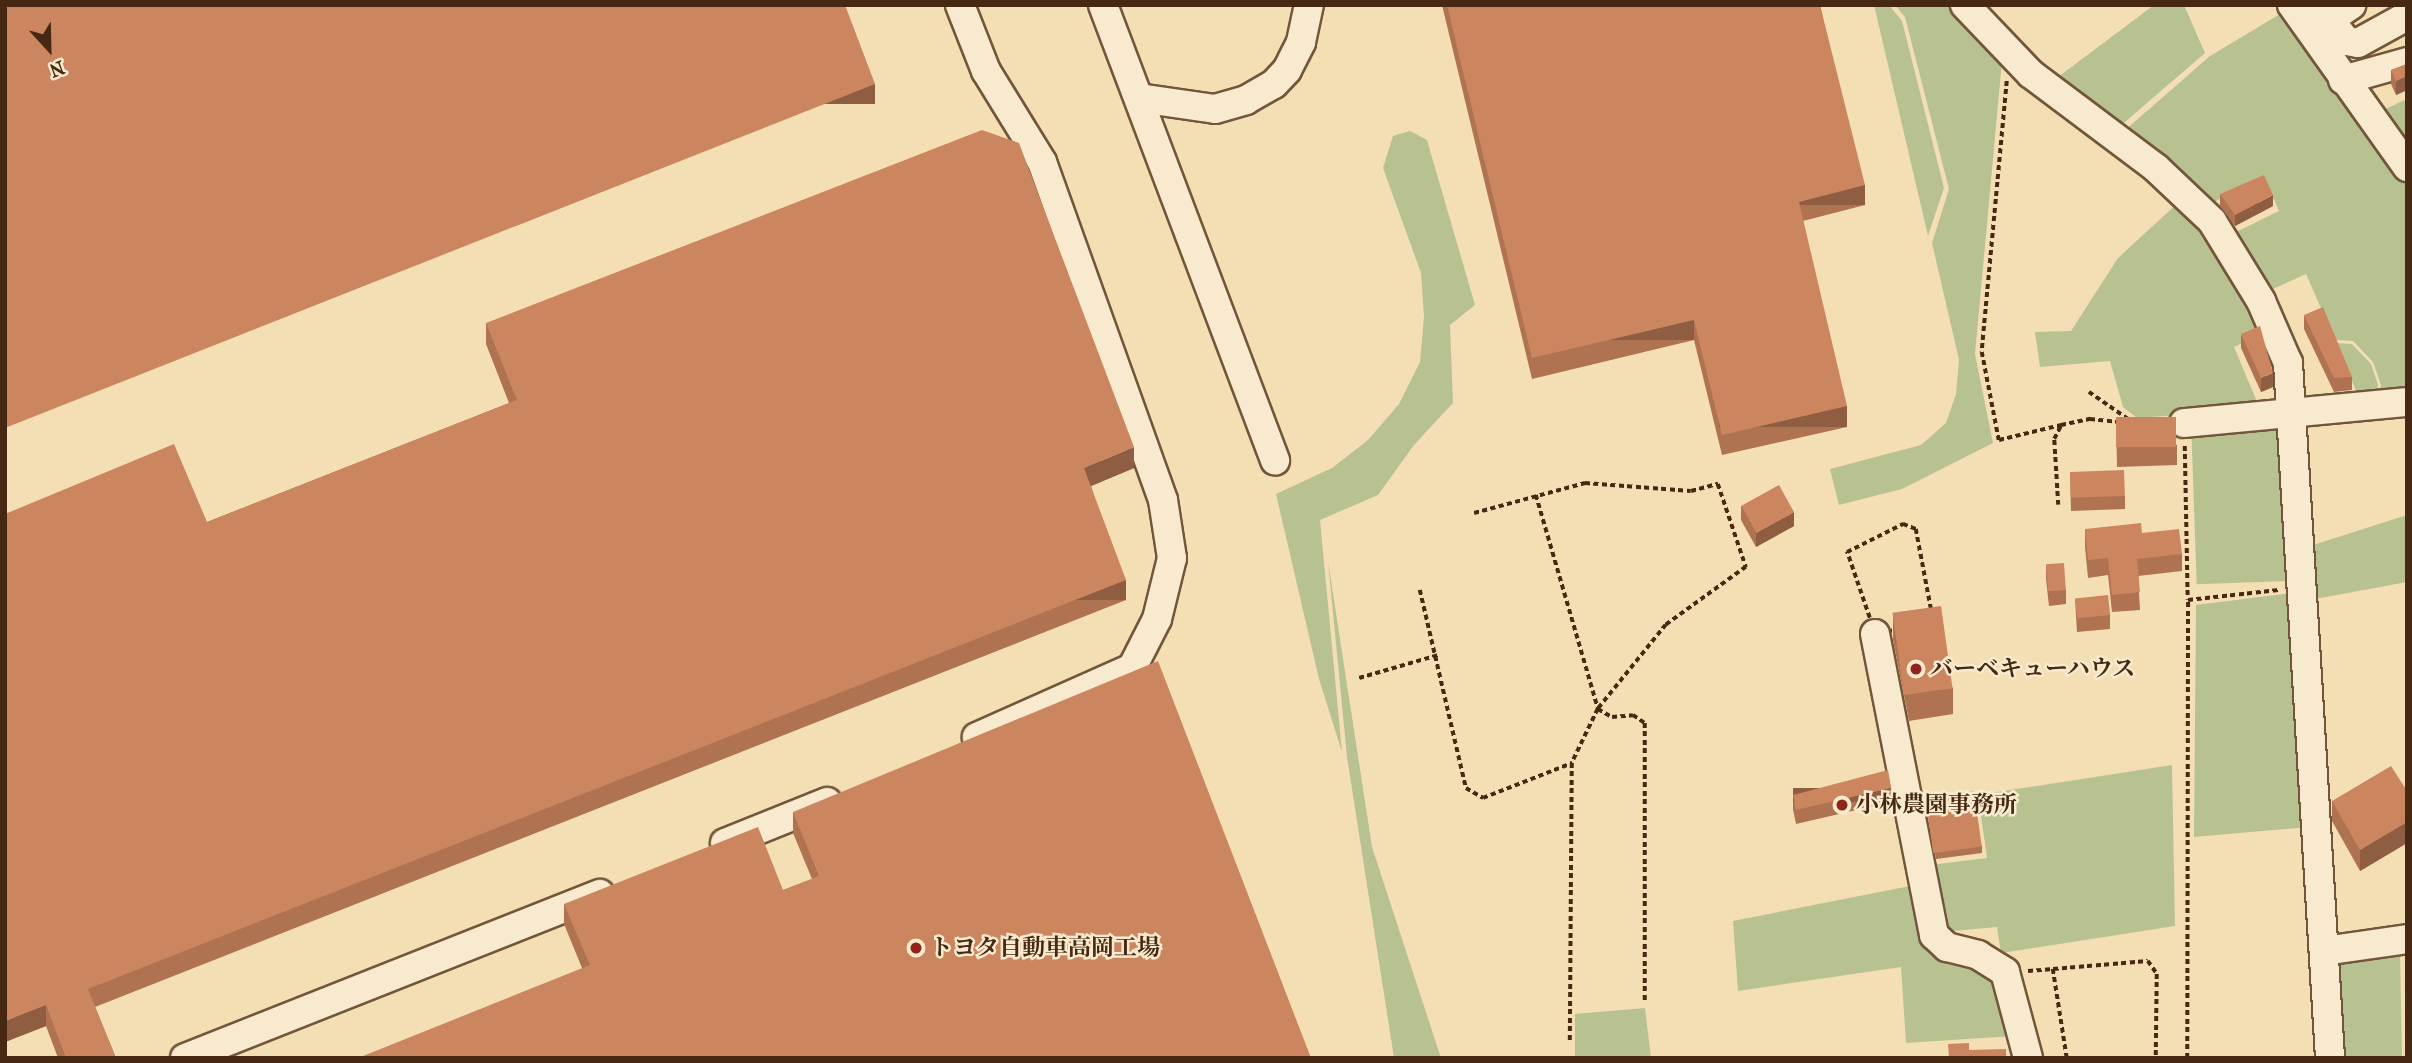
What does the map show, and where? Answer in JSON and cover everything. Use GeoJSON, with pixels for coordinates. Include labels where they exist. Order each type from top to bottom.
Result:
{"type":"FeatureCollection","features":[{"type":"Feature","properties":{"kind":"street"},"geometry":{"type":"LineString","coordinates":[[949,750],[1132,668],[1157,620],[1172,558],[1163,500],[1042,162],[986,71],[960,5]]}},
{"type":"Feature","properties":{"kind":"street"},"geometry":{"type":"LineString","coordinates":[[1103,5],[1275,461]]}},
{"type":"Feature","properties":{"kind":"street"},"geometry":{"type":"LineString","coordinates":[[1139,98],[1215,109],[1255,95],[1287,70],[1301,42],[1309,5]]}},
{"type":"Feature","properties":{"kind":"street"},"geometry":{"type":"LineString","coordinates":[[1965,5],[2010,53],[2156,168],[2212,220],[2261,301],[2288,363],[2330,1058]]}},
{"type":"Feature","properties":{"kind":"street"},"geometry":{"type":"LineString","coordinates":[[2292,5],[2407,167]]}},
{"type":"Feature","properties":{"kind":"street"},"geometry":{"type":"LineString","coordinates":[[2333,10],[2346,41],[2358,43],[2407,16]]}},
{"type":"Feature","properties":{"kind":"street"},"geometry":{"type":"LineString","coordinates":[[2343,80],[2407,62]]}},
{"type":"Feature","properties":{"kind":"street"},"geometry":{"type":"LineString","coordinates":[[2184,424],[2407,401]]}},
{"type":"Feature","properties":{"kind":"street"},"geometry":{"type":"LineString","coordinates":[[1875,634],[1934,935],[1947,947],[1978,955],[2005,972],[2028,1058]]}},
{"type":"Feature","properties":{"kind":"street"},"geometry":{"type":"LineString","coordinates":[[694,856],[850,793]]}},
{"type":"Feature","properties":{"kind":"street"},"geometry":{"type":"LineString","coordinates":[[185,1058],[630,882]]}},
{"type":"Feature","properties":{"kind":"street"},"geometry":{"type":"LineString","coordinates":[[2324,951],[2407,939]]}},
{"type":"Feature","properties":{"kind":"path"},"geometry":{"type":"LineString","coordinates":[[2010,53],[1982,352],[1999,440],[2090,419],[2136,424],[2089,392]]}},
{"type":"Feature","properties":{"kind":"path"},"geometry":{"type":"LineString","coordinates":[[2184,424],[2188,600],[2187,1058]]}},
{"type":"Feature","properties":{"kind":"path"},"geometry":{"type":"LineString","coordinates":[[2058,505],[2054,439],[2061,425]]}},
{"type":"Feature","properties":{"kind":"path"},"geometry":{"type":"LineString","coordinates":[[1474,513],[1585,484],[1691,491],[1718,484],[1746,567],[1666,625],[1598,709],[1572,762],[1570,1042]]}},
{"type":"Feature","properties":{"kind":"path"},"geometry":{"type":"LineString","coordinates":[[1536,495],[1598,709],[1612,717],[1633,715],[1646,723],[1645,1003]]}},
{"type":"Feature","properties":{"kind":"path"},"geometry":{"type":"LineString","coordinates":[[1903,524],[1916,529],[1934,624],[1875,634],[1847,552],[1903,524]]}},
{"type":"Feature","properties":{"kind":"path"},"geometry":{"type":"LineString","coordinates":[[2188,600],[2301,587]]}},
{"type":"Feature","properties":{"kind":"path"},"geometry":{"type":"LineString","coordinates":[[1420,590],[1438,655],[1466,788],[1483,798],[1572,762]]}},
{"type":"Feature","properties":{"kind":"path"},"geometry":{"type":"LineString","coordinates":[[1359,678],[1438,655]]}},
{"type":"Feature","properties":{"kind":"path"},"geometry":{"type":"LineString","coordinates":[[2067,1058],[2053,969],[2148,961],[2157,974],[2156,1058]]}},
{"type":"Feature","properties":{"kind":"green space"},"geometry":{"type":"Polygon","coordinates":[[[1874,5],[1889,5],[1902,21],[1944,188],[1928,236],[1874,5]]]}},
{"type":"Feature","properties":{"kind":"green space"},"geometry":{"type":"Polygon","coordinates":[[[1895,5],[1952,5],[2002,61],[1975,354],[1993,443],[1902,489],[1839,505],[1830,469],[1921,445],[1946,423],[1956,394],[1959,360],[1932,243],[1949,189],[1905,17],[1895,5]]]}},
{"type":"Feature","properties":{"kind":"green space"},"geometry":{"type":"Polygon","coordinates":[[[2154,5],[2184,5],[2205,53],[2118,128],[2054,80],[2154,5]]]}},
{"type":"Feature","properties":{"kind":"green space"},"geometry":{"type":"Polygon","coordinates":[[[2285,11],[2407,179],[2407,394],[2379,397],[2381,385],[2373,362],[2353,341],[2335,340],[2306,274],[2264,293],[2230,235],[2279,211],[2265,179],[2207,205],[2124,131],[2210,56],[2285,11]]]}},
{"type":"Feature","properties":{"kind":"green space"},"geometry":{"type":"Polygon","coordinates":[[[2407,99],[2407,150],[2379,112],[2407,99]]]}},
{"type":"Feature","properties":{"kind":"green space"},"geometry":{"type":"Polygon","coordinates":[[[1410,131],[1427,140],[1475,305],[1450,325],[1453,403],[1414,445],[1378,495],[1320,520],[1342,752],[1319,679],[1276,494],[1332,468],[1368,440],[1399,404],[1420,362],[1424,317],[1421,273],[1383,168],[1393,136],[1410,131]]]}},
{"type":"Feature","properties":{"kind":"green space"},"geometry":{"type":"Polygon","coordinates":[[[2181,200],[2206,224],[2266,332],[2234,347],[2260,409],[2137,418],[2123,407],[2110,361],[2040,367],[2035,332],[2071,331],[2118,258],[2181,200]]]}},
{"type":"Feature","properties":{"kind":"green space"},"geometry":{"type":"Polygon","coordinates":[[[2336,343],[2352,344],[2371,364],[2378,385],[2376,397],[2360,400],[2336,343]]]}},
{"type":"Feature","properties":{"kind":"green space"},"geometry":{"type":"Polygon","coordinates":[[[2288,420],[2294,581],[2197,584],[2191,423],[2288,420]]]}},
{"type":"Feature","properties":{"kind":"green space"},"geometry":{"type":"Polygon","coordinates":[[[2407,515],[2407,582],[2315,599],[2313,545],[2407,515]]]}},
{"type":"Feature","properties":{"kind":"green space"},"geometry":{"type":"Polygon","coordinates":[[[1328,561],[1372,847],[1441,1058],[1394,1058],[1347,757],[1328,561]]]}},
{"type":"Feature","properties":{"kind":"green space"},"geometry":{"type":"Polygon","coordinates":[[[2293,593],[2308,827],[2194,837],[2196,605],[2293,593]]]}},
{"type":"Feature","properties":{"kind":"green space"},"geometry":{"type":"Polygon","coordinates":[[[2172,765],[2175,926],[2001,953],[1997,927],[1942,932],[1930,865],[1987,858],[1978,795],[2172,765]]]}},
{"type":"Feature","properties":{"kind":"green space"},"geometry":{"type":"Polygon","coordinates":[[[1915,885],[1924,937],[1998,977],[2013,1036],[1906,1043],[1901,967],[1738,991],[1733,921],[1915,885]]]}},
{"type":"Feature","properties":{"kind":"green space"},"geometry":{"type":"Polygon","coordinates":[[[2400,952],[2402,1058],[2340,1058],[2333,961],[2400,952]]]}},
{"type":"Feature","properties":{"kind":"green space"},"geometry":{"type":"Polygon","coordinates":[[[1645,1008],[1651,1058],[1575,1058],[1575,1014],[1645,1008]]]}},
{"type":"Feature","properties":{"kind":"building"},"geometry":{"type":"Polygon","coordinates":[[[5,5],[845,5],[875,84],[5,428],[5,5]]]}},
{"type":"Feature","properties":{"kind":"building"},"geometry":{"type":"Polygon","coordinates":[[[1447,5],[1820,5],[1865,185],[1799,202],[1847,406],[1722,435],[1694,320],[1532,358],[1447,5]]]}},
{"type":"Feature","properties":{"kind":"building"},"geometry":{"type":"Polygon","coordinates":[[[2407,64],[2407,76],[2396,81],[2391,70],[2407,64]]]}},
{"type":"Feature","properties":{"kind":"building"},"geometry":{"type":"Polygon","coordinates":[[[982,130],[1019,143],[1134,447],[1084,468],[1126,580],[88,989],[116,1058],[66,1058],[46,1005],[5,1021],[5,514],[174,444],[207,522],[517,400],[486,323],[982,130]]]}},
{"type":"Feature","properties":{"kind":"building"},"geometry":{"type":"Polygon","coordinates":[[[2264,175],[2273,195],[2235,215],[2220,194],[2264,175]]]}},
{"type":"Feature","properties":{"kind":"building"},"geometry":{"type":"Polygon","coordinates":[[[2323,307],[2352,377],[2334,378],[2304,315],[2323,307]]]}},
{"type":"Feature","properties":{"kind":"building"},"geometry":{"type":"Polygon","coordinates":[[[2260,326],[2273,373],[2261,378],[2241,334],[2260,326]]]}},
{"type":"Feature","properties":{"kind":"building"},"geometry":{"type":"Polygon","coordinates":[[[2116,417],[2176,417],[2176,447],[2116,447],[2116,417]]]}},
{"type":"Feature","properties":{"kind":"building"},"geometry":{"type":"Polygon","coordinates":[[[2124,470],[2125,496],[2071,498],[2070,472],[2124,470]]]}},
{"type":"Feature","properties":{"kind":"building"},"geometry":{"type":"Polygon","coordinates":[[[1779,485],[1794,512],[1756,533],[1741,506],[1779,485]]]}},
{"type":"Feature","properties":{"kind":"building"},"geometry":{"type":"Polygon","coordinates":[[[2141,523],[2142,533],[2179,529],[2182,554],[2137,559],[2140,592],[2112,595],[2108,558],[2088,560],[2085,529],[2141,523]]]}},
{"type":"Feature","properties":{"kind":"building"},"geometry":{"type":"Polygon","coordinates":[[[2064,563],[2066,590],[2048,591],[2046,564],[2064,563]]]}},
{"type":"Feature","properties":{"kind":"building"},"geometry":{"type":"Polygon","coordinates":[[[2108,595],[2110,615],[2077,618],[2075,598],[2108,595]]]}},
{"type":"Feature","properties":{"kind":"building"},"geometry":{"type":"Polygon","coordinates":[[[1941,606],[1953,688],[1904,695],[1892,613],[1941,606]]]}},
{"type":"Feature","properties":{"kind":"building"},"geometry":{"type":"Polygon","coordinates":[[[1158,661],[1311,1058],[358,1058],[590,965],[564,904],[758,827],[783,890],[819,876],[793,812],[1158,661]]]}},
{"type":"Feature","properties":{"kind":"building"},"geometry":{"type":"Polygon","coordinates":[[[2391,766],[2407,791],[2407,822],[2360,850],[2332,801],[2391,766]]]}},
{"type":"Feature","properties":{"kind":"building"},"geometry":{"type":"Polygon","coordinates":[[[1888,770],[1891,788],[1796,810],[1793,795],[1888,770]]]}},
{"type":"Feature","properties":{"kind":"building"},"geometry":{"type":"Polygon","coordinates":[[[1974,791],[1982,846],[1933,853],[1925,798],[1974,791]]]}},
{"type":"Feature","properties":{"kind":"building"},"geometry":{"type":"Polygon","coordinates":[[[1969,1043],[1969,1050],[2006,1049],[2006,1058],[1949,1058],[1948,1044],[1969,1043]]]}},
{"type":"Feature","properties":{"kind":"place","name":"バーベキューハウス"},"geometry":{"type":"Point","coordinates":[1916,669]}},
{"type":"Feature","properties":{"kind":"place","name":"小林農園事務所"},"geometry":{"type":"Point","coordinates":[1842,805]}},
{"type":"Feature","properties":{"kind":"place","name":"トヨタ自動車高岡工場"},"geometry":{"type":"Point","coordinates":[916,948]}}]}
